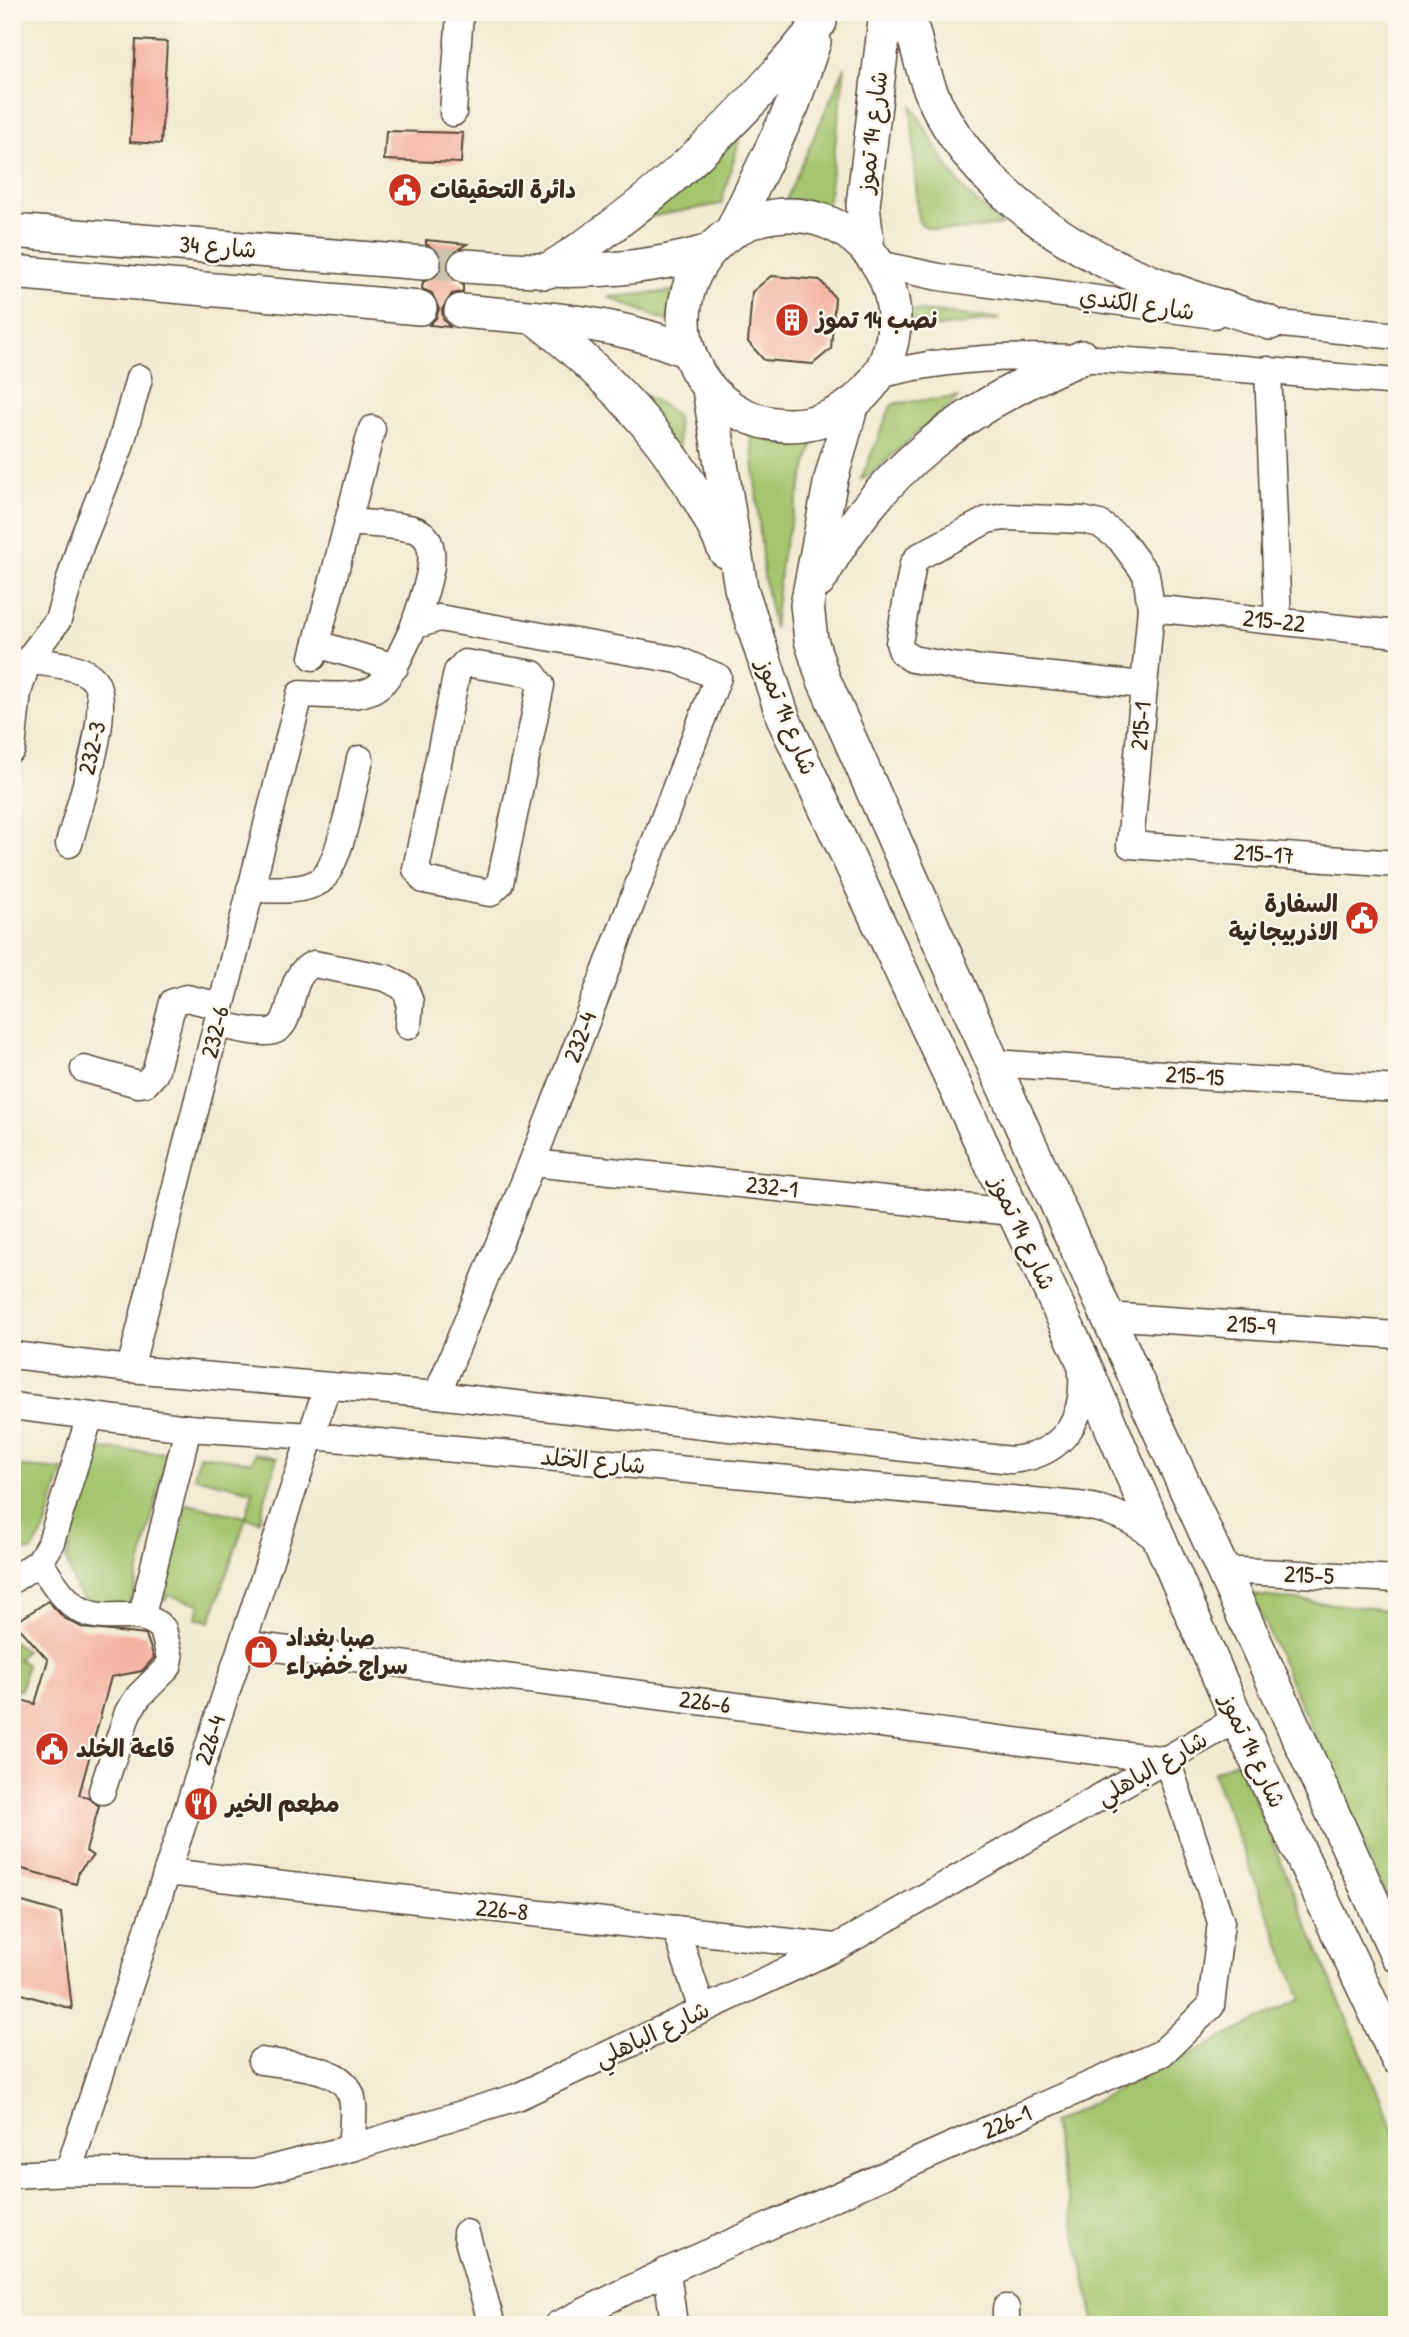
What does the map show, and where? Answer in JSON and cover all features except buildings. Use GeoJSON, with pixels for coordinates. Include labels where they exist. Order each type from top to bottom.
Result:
{"type":"FeatureCollection","features":[{"type":"Feature","properties":{"kind":"main road","name":"شارع 14 تموز"},"geometry":{"type":"LineString","coordinates":[[873,258],[863,205],[886,12]]}},
{"type":"Feature","properties":{"kind":"main road"},"geometry":{"type":"LineString","coordinates":[[908,12],[921,65],[940,112],[965,151],[1035,219],[1115,267],[1270,323]]}},
{"type":"Feature","properties":{"kind":"main road"},"geometry":{"type":"LineString","coordinates":[[465,266],[545,272],[623,271],[720,242],[770,217],[813,218],[852,236],[873,258],[887,281],[894,319],[888,357],[880,374],[852,404],[833,416],[812,423],[766,423],[726,404],[709,388],[689,352],[684,329],[690,284],[720,242],[793,104],[821,17]]}},
{"type":"Feature","properties":{"kind":"main road"},"geometry":{"type":"LineString","coordinates":[[545,272],[597,240],[694,161],[739,117],[821,17]]}},
{"type":"Feature","properties":{"kind":"main road","name":"شارع 34"},"geometry":{"type":"LineString","coordinates":[[12,231],[424,263]]}},
{"type":"Feature","properties":{"kind":"main road","name":"شارع 34"},"geometry":{"type":"LineString","coordinates":[[12,272],[420,308]]}},
{"type":"Feature","properties":{"kind":"main road"},"geometry":{"type":"LineString","coordinates":[[461,312],[605,326],[653,338],[689,352]]}},
{"type":"Feature","properties":{"kind":"main road"},"geometry":{"type":"LineString","coordinates":[[535,318],[582,355],[624,396],[662,441],[695,491],[741,587]]}},
{"type":"Feature","properties":{"kind":"main road"},"geometry":{"type":"LineString","coordinates":[[807,605],[830,561],[856,523],[919,452],[956,422],[996,397],[1083,357]]}},
{"type":"Feature","properties":{"kind":"main road","name":"شارع 14 تموز"},"geometry":{"type":"LineString","coordinates":[[709,388],[741,587],[784,720],[1079,1352],[1237,1718],[1397,2058]]}},
{"type":"Feature","properties":{"kind":"main road","name":"شارع 14 تموز"},"geometry":{"type":"LineString","coordinates":[[852,404],[831,479],[807,605],[811,640],[823,678],[1106,1315],[1397,1955]]}},
{"type":"Feature","properties":{"kind":"street"},"geometry":{"type":"LineString","coordinates":[[453,113],[460,12]]}},
{"type":"Feature","properties":{"kind":"street","name":"شارع الكندي"},"geometry":{"type":"LineString","coordinates":[[873,258],[939,277],[1270,323],[1397,336]]}},
{"type":"Feature","properties":{"kind":"street"},"geometry":{"type":"LineString","coordinates":[[880,374],[931,362],[1083,357],[1397,382]]}},
{"type":"Feature","properties":{"kind":"street"},"geometry":{"type":"LineString","coordinates":[[1268,370],[1278,621]]}},
{"type":"Feature","properties":{"kind":"street"},"geometry":{"type":"LineString","coordinates":[[12,749],[18,692],[28,660],[58,620],[80,546],[120,447],[139,378]]}},
{"type":"Feature","properties":{"kind":"street"},"geometry":{"type":"LineString","coordinates":[[348,522],[415,530],[427,537],[433,547],[433,559],[414,626],[395,667],[315,651],[348,522],[372,429]]}},
{"type":"Feature","properties":{"kind":"street","name":"215-1"},"geometry":{"type":"LineString","coordinates":[[1130,845],[1151,607],[1146,573],[1120,539],[1100,524],[1083,520],[994,519],[918,558],[913,564],[899,643],[902,652],[912,659],[951,666],[1144,685]]}},
{"type":"Feature","properties":{"kind":"street","name":"215-22"},"geometry":{"type":"LineString","coordinates":[[1151,607],[1397,634]]}},
{"type":"Feature","properties":{"kind":"street"},"geometry":{"type":"LineString","coordinates":[[414,626],[439,618],[553,636],[546,668],[537,676]]}},
{"type":"Feature","properties":{"kind":"street","name":"232-4"},"geometry":{"type":"LineString","coordinates":[[437,1395],[532,1163],[718,677],[678,660],[553,636]]}},
{"type":"Feature","properties":{"kind":"street","name":"232-3"},"geometry":{"type":"LineString","coordinates":[[28,660],[80,670],[94,679],[100,691],[101,719],[69,844]]}},
{"type":"Feature","properties":{"kind":"street"},"geometry":{"type":"LineString","coordinates":[[469,663],[537,676],[541,690],[498,888],[485,894],[424,880],[418,874],[417,864],[459,668],[469,663]]}},
{"type":"Feature","properties":{"kind":"street","name":"232-6"},"geometry":{"type":"LineString","coordinates":[[130,1369],[300,694],[363,695],[380,685],[395,667]]}},
{"type":"Feature","properties":{"kind":"street"},"geometry":{"type":"LineString","coordinates":[[250,889],[302,887],[321,880],[332,864],[360,759]]}},
{"type":"Feature","properties":{"kind":"street","name":"215-17"},"geometry":{"type":"LineString","coordinates":[[1130,845],[1397,864]]}},
{"type":"Feature","properties":{"kind":"street"},"geometry":{"type":"LineString","coordinates":[[84,1069],[138,1084],[146,1083],[155,1073],[173,1002],[186,998],[219,1015],[269,1032],[280,1027],[288,1016],[294,982],[303,968],[314,964],[386,978],[405,988],[410,1002],[408,1026]]}},
{"type":"Feature","properties":{"kind":"street","name":"215-15"},"geometry":{"type":"LineString","coordinates":[[993,1063],[1397,1089]]}},
{"type":"Feature","properties":{"kind":"street","name":"232-1"},"geometry":{"type":"LineString","coordinates":[[532,1163],[1012,1212]]}},
{"type":"Feature","properties":{"kind":"street","name":"215-9"},"geometry":{"type":"LineString","coordinates":[[1106,1315],[1397,1335]]}},
{"type":"Feature","properties":{"kind":"street","name":"شارع الخلد"},"geometry":{"type":"LineString","coordinates":[[12,1355],[130,1369],[437,1395],[1011,1460],[1045,1453],[1068,1431],[1076,1418],[1082,1392],[1079,1352]]}},
{"type":"Feature","properties":{"kind":"street","name":"226-4"},"geometry":{"type":"LineString","coordinates":[[68,2172],[327,1387]]}},
{"type":"Feature","properties":{"kind":"street","name":"شارع الخلد"},"geometry":{"type":"LineString","coordinates":[[12,1406],[188,1428],[311,1436],[1078,1504],[1126,1517],[1142,1526],[1164,1545]]}},
{"type":"Feature","properties":{"kind":"street"},"geometry":{"type":"LineString","coordinates":[[12,1580],[39,1562],[51,1542],[90,1416]]}},
{"type":"Feature","properties":{"kind":"street"},"geometry":{"type":"LineString","coordinates":[[142,1615],[188,1428]]}},
{"type":"Feature","properties":{"kind":"street"},"geometry":{"type":"LineString","coordinates":[[39,1562],[79,1609],[94,1614],[142,1615],[163,1629],[170,1658],[168,1667],[139,1696],[128,1712],[102,1791]]}},
{"type":"Feature","properties":{"kind":"street","name":"215-5"},"geometry":{"type":"LineString","coordinates":[[1221,1570],[1397,1579]]}},
{"type":"Feature","properties":{"kind":"street","name":"226-6"},"geometry":{"type":"LineString","coordinates":[[242,1644],[1167,1760]]}},
{"type":"Feature","properties":{"kind":"street","name":"شارع الباهلي"},"geometry":{"type":"LineString","coordinates":[[12,2175],[68,2172],[254,2173],[351,2148],[517,2097],[837,1947],[1237,1718]]}},
{"type":"Feature","properties":{"kind":"street","name":"226-1"},"geometry":{"type":"LineString","coordinates":[[557,2325],[667,2271],[1162,2053],[1211,2006],[1221,1922],[1167,1760]]}},
{"type":"Feature","properties":{"kind":"street","name":"226-8"},"geometry":{"type":"LineString","coordinates":[[167,1872],[837,1947]]}},
{"type":"Feature","properties":{"kind":"street"},"geometry":{"type":"LineString","coordinates":[[676,1930],[702,2010]]}},
{"type":"Feature","properties":{"kind":"street"},"geometry":{"type":"LineString","coordinates":[[261,2061],[328,2072],[345,2084],[353,2101],[351,2148]]}},
{"type":"Feature","properties":{"kind":"street"},"geometry":{"type":"LineString","coordinates":[[466,2233],[492,2325]]}},
{"type":"Feature","properties":{"kind":"street"},"geometry":{"type":"LineString","coordinates":[[667,2271],[674,2325]]}},
{"type":"Feature","properties":{"kind":"green space"},"geometry":{"type":"Polygon","coordinates":[[[845,67],[827,210],[807,200],[786,200],[845,67]]]}},
{"type":"Feature","properties":{"kind":"green space"},"geometry":{"type":"Polygon","coordinates":[[[911,104],[949,169],[967,193],[1002,225],[944,230],[924,226],[918,220],[911,104]]]}},
{"type":"Feature","properties":{"kind":"green space"},"geometry":{"type":"Polygon","coordinates":[[[740,138],[721,204],[642,218],[740,138]]]}},
{"type":"Feature","properties":{"kind":"green space"},"geometry":{"type":"Polygon","coordinates":[[[676,291],[669,307],[670,322],[608,297],[676,291]]]}},
{"type":"Feature","properties":{"kind":"green space"},"geometry":{"type":"Polygon","coordinates":[[[903,309],[1000,319],[900,332],[903,309]]]}},
{"type":"Feature","properties":{"kind":"green space"},"geometry":{"type":"Polygon","coordinates":[[[636,390],[666,407],[677,417],[680,461],[636,390]]]}},
{"type":"Feature","properties":{"kind":"green space"},"geometry":{"type":"Polygon","coordinates":[[[959,397],[867,477],[861,479],[891,406],[896,403],[959,397]]]}},
{"type":"Feature","properties":{"kind":"green space"},"geometry":{"type":"Polygon","coordinates":[[[750,426],[783,436],[800,435],[817,429],[782,554],[774,629],[764,577],[750,426]]]}},
{"type":"Feature","properties":{"kind":"green space"},"geometry":{"type":"Polygon","coordinates":[[[98,1449],[167,1453],[134,1592],[130,1602],[120,1608],[86,1601],[75,1588],[66,1559],[98,1449]]]}},
{"type":"Feature","properties":{"kind":"green space"},"geometry":{"type":"Polygon","coordinates":[[[255,1453],[277,1458],[259,1521],[246,1518],[210,1622],[196,1618],[200,1604],[168,1595],[166,1600],[161,1599],[186,1504],[246,1517],[253,1491],[194,1477],[199,1455],[252,1462],[255,1453]]]}},
{"type":"Feature","properties":{"kind":"green space"},"geometry":{"type":"Polygon","coordinates":[[[12,1466],[63,1470],[44,1531],[32,1551],[12,1550],[12,1466]]]}},
{"type":"Feature","properties":{"kind":"green space"},"geometry":{"type":"Polygon","coordinates":[[[1252,1595],[1397,1611],[1397,1921],[1252,1595]]]}},
{"type":"Feature","properties":{"kind":"green space"},"geometry":{"type":"Polygon","coordinates":[[[12,1640],[25,1651],[18,1659],[27,1665],[21,1689],[14,1692],[12,1640]]]}},
{"type":"Feature","properties":{"kind":"green space"},"geometry":{"type":"Polygon","coordinates":[[[1238,1760],[1397,2138],[1397,2325],[1095,2325],[1052,2123],[1301,1999],[1213,1773],[1238,1760]]]}},
{"type":"Feature","properties":{"kind":"tunnel"},"geometry":{"type":"LineString","coordinates":[[424,263],[465,266]]}},
{"type":"Feature","properties":{"kind":"place","name":"دائرة التحقيقات"},"geometry":{"type":"Point","coordinates":[405,190]}},
{"type":"Feature","properties":{"kind":"place","name":"نصب 14 تموز"},"geometry":{"type":"Point","coordinates":[792,320]}},
{"type":"Feature","properties":{"kind":"place","name":"السفارة الاذربيجانية"},"geometry":{"type":"Point","coordinates":[1362,918]}},
{"type":"Feature","properties":{"kind":"place","name":"صبا بغداد سراج خضراء"},"geometry":{"type":"Point","coordinates":[261,1652]}},
{"type":"Feature","properties":{"kind":"place","name":"قاعة الخلد"},"geometry":{"type":"Point","coordinates":[52,1749]}},
{"type":"Feature","properties":{"kind":"place","name":"مطعم الخير"},"geometry":{"type":"Point","coordinates":[201,1804]}}]}
